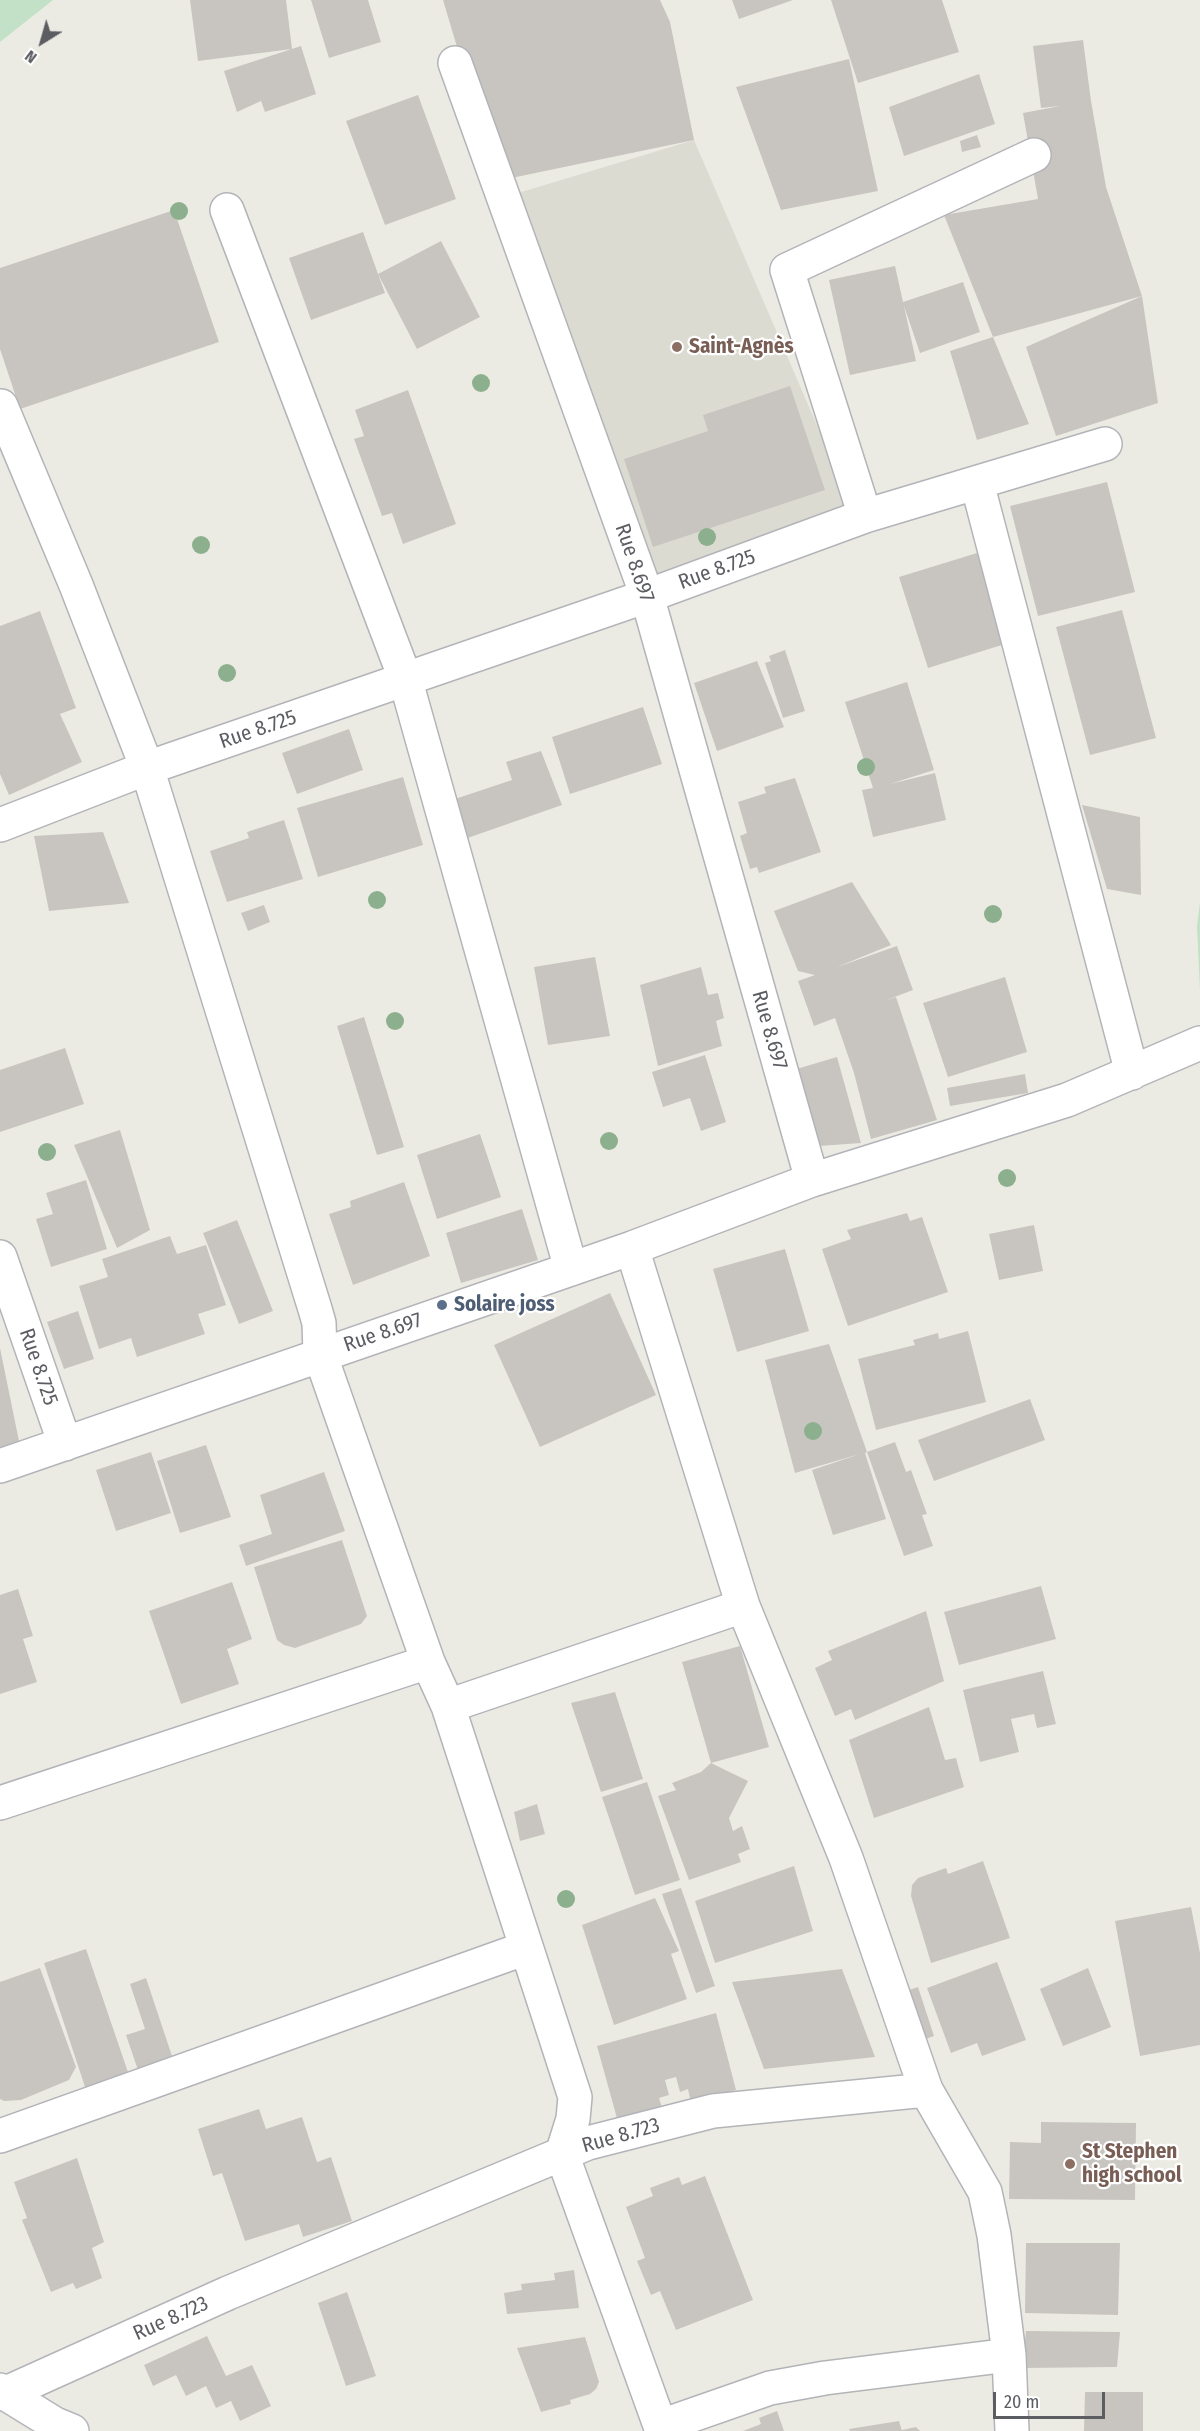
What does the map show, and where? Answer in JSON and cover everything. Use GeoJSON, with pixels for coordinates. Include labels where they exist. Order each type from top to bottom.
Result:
{"type":"FeatureCollection","features":[{"type":"Feature","properties":{"kind":"street","name":"Rue 8.697"},"geometry":{"type":"LineString","coordinates":[[0,1466],[632,1248],[812,1180],[647,596],[455,63]]}},
{"type":"Feature","properties":{"kind":"street"},"geometry":{"type":"LineString","coordinates":[[865,516],[787,270],[1034,155]]}},
{"type":"Feature","properties":{"kind":"street"},"geometry":{"type":"LineString","coordinates":[[227,210],[405,678],[571,1269]]}},
{"type":"Feature","properties":{"kind":"street"},"geometry":{"type":"LineString","coordinates":[[1,406],[76,585],[147,768],[315,1309],[319,1323],[320,1354],[428,1662],[448,1706],[575,2097],[573,2119],[562,2154],[662,2429],[770,2388],[825,2378],[1009,2355]]}},
{"type":"Feature","properties":{"kind":"street","name":"Rue 8.725"},"geometry":{"type":"LineString","coordinates":[[0,825],[147,768],[647,596],[865,516],[1104,444]]}},
{"type":"Feature","properties":{"kind":"street"},"geometry":{"type":"LineString","coordinates":[[977,483],[1131,1073]]}},
{"type":"Feature","properties":{"kind":"street"},"geometry":{"type":"LineString","coordinates":[[812,1180],[1067,1100],[1200,1042]]}},
{"type":"Feature","properties":{"kind":"street"},"geometry":{"type":"LineString","coordinates":[[632,1248],[743,1606],[846,1858],[926,2090],[985,2192],[994,2235],[1009,2355],[1012,2431]]}},
{"type":"Feature","properties":{"kind":"street","name":"Rue 8.725"},"geometry":{"type":"LineString","coordinates":[[0,1257],[64,1444]]}},
{"type":"Feature","properties":{"kind":"street"},"geometry":{"type":"LineString","coordinates":[[448,1706],[743,1606]]}},
{"type":"Feature","properties":{"kind":"street"},"geometry":{"type":"LineString","coordinates":[[0,1803],[428,1662]]}},
{"type":"Feature","properties":{"kind":"street"},"geometry":{"type":"LineString","coordinates":[[0,2136],[526,1947]]}},
{"type":"Feature","properties":{"kind":"street","name":"Rue 8.723"},"geometry":{"type":"LineString","coordinates":[[2,2392],[228,2293],[588,2143],[713,2111],[926,2090]]}},
{"type":"Feature","properties":{"kind":"street"},"geometry":{"type":"LineString","coordinates":[[2,2392],[55,2424],[72,2431]]}},
{"type":"Feature","properties":{"kind":"shaded area","name":"Saint-Agnès"},"geometry":{"type":"Polygon","coordinates":[[[694,140],[850,502],[832,537],[676,588],[645,570],[518,193],[694,140]]]}},
{"type":"Feature","properties":{"kind":"green space"},"geometry":{"type":"Polygon","coordinates":[[[0,0],[53,0],[0,42],[0,0]]]}},
{"type":"Feature","properties":{"kind":"green space"},"geometry":{"type":"Polygon","coordinates":[[[1200,902],[1200,991],[1197,926],[1200,902]]]}},
{"type":"Feature","properties":{"kind":"building"},"geometry":{"type":"Polygon","coordinates":[[[190,0],[286,0],[292,49],[198,61],[190,0]]]}},
{"type":"Feature","properties":{"kind":"building"},"geometry":{"type":"Polygon","coordinates":[[[311,0],[368,0],[381,42],[329,58],[311,0]]]}},
{"type":"Feature","properties":{"kind":"building"},"geometry":{"type":"Polygon","coordinates":[[[443,0],[660,0],[670,22],[694,140],[497,181],[443,0]]]}},
{"type":"Feature","properties":{"kind":"building"},"geometry":{"type":"Polygon","coordinates":[[[732,0],[793,0],[739,19],[732,0]]]}},
{"type":"Feature","properties":{"kind":"building"},"geometry":{"type":"Polygon","coordinates":[[[831,0],[942,0],[959,52],[858,83],[831,0]]]}},
{"type":"Feature","properties":{"kind":"building"},"geometry":{"type":"Polygon","coordinates":[[[1083,40],[1106,187],[1142,296],[993,337],[944,215],[1038,199],[1023,113],[1060,106],[1041,108],[1033,46],[1083,40]]]}},
{"type":"Feature","properties":{"kind":"building"},"geometry":{"type":"Polygon","coordinates":[[[301,46],[316,94],[265,112],[261,101],[237,112],[224,71],[301,46]]]}},
{"type":"Feature","properties":{"kind":"building"},"geometry":{"type":"Polygon","coordinates":[[[849,59],[878,191],[781,210],[736,87],[849,59]]]}},
{"type":"Feature","properties":{"kind":"building"},"geometry":{"type":"Polygon","coordinates":[[[979,74],[995,124],[904,156],[889,107],[979,74]]]}},
{"type":"Feature","properties":{"kind":"building"},"geometry":{"type":"Polygon","coordinates":[[[418,95],[456,199],[385,225],[346,121],[418,95]]]}},
{"type":"Feature","properties":{"kind":"building"},"geometry":{"type":"Polygon","coordinates":[[[977,135],[981,147],[962,152],[960,141],[977,135]]]}},
{"type":"Feature","properties":{"kind":"building"},"geometry":{"type":"Polygon","coordinates":[[[174,210],[219,342],[20,409],[0,349],[0,268],[174,210]]]}},
{"type":"Feature","properties":{"kind":"building"},"geometry":{"type":"Polygon","coordinates":[[[363,232],[385,293],[311,320],[289,258],[363,232]]]}},
{"type":"Feature","properties":{"kind":"building"},"geometry":{"type":"Polygon","coordinates":[[[441,241],[480,317],[417,349],[378,274],[441,241]]]}},
{"type":"Feature","properties":{"kind":"building"},"geometry":{"type":"Polygon","coordinates":[[[895,266],[903,302],[963,282],[980,332],[920,353],[904,306],[916,361],[850,375],[829,280],[895,266]]]}},
{"type":"Feature","properties":{"kind":"building"},"geometry":{"type":"Polygon","coordinates":[[[1142,296],[1158,403],[1056,436],[1026,347],[1142,296]]]}},
{"type":"Feature","properties":{"kind":"building"},"geometry":{"type":"Polygon","coordinates":[[[993,337],[1029,424],[977,440],[950,351],[993,337]]]}},
{"type":"Feature","properties":{"kind":"building"},"geometry":{"type":"Polygon","coordinates":[[[790,386],[825,490],[653,547],[624,459],[708,431],[703,415],[790,386]]]}},
{"type":"Feature","properties":{"kind":"building"},"geometry":{"type":"Polygon","coordinates":[[[408,390],[456,524],[403,544],[392,513],[382,516],[354,439],[364,436],[355,410],[408,390]]]}},
{"type":"Feature","properties":{"kind":"building"},"geometry":{"type":"Polygon","coordinates":[[[1107,482],[1135,592],[1038,616],[1010,506],[1107,482]]]}},
{"type":"Feature","properties":{"kind":"building"},"geometry":{"type":"Polygon","coordinates":[[[977,553],[1005,644],[928,668],[899,577],[977,553]]]}},
{"type":"Feature","properties":{"kind":"building"},"geometry":{"type":"Polygon","coordinates":[[[1122,610],[1156,738],[1090,755],[1056,627],[1122,610]]]}},
{"type":"Feature","properties":{"kind":"building"},"geometry":{"type":"Polygon","coordinates":[[[40,611],[76,708],[60,714],[82,762],[9,795],[0,774],[0,626],[40,611]]]}},
{"type":"Feature","properties":{"kind":"building"},"geometry":{"type":"Polygon","coordinates":[[[785,650],[805,711],[783,718],[765,663],[771,661],[769,656],[785,650]]]}},
{"type":"Feature","properties":{"kind":"building"},"geometry":{"type":"Polygon","coordinates":[[[757,661],[784,727],[717,751],[694,683],[757,661]]]}},
{"type":"Feature","properties":{"kind":"building"},"geometry":{"type":"Polygon","coordinates":[[[907,682],[934,770],[890,784],[935,773],[946,820],[873,837],[862,790],[873,788],[845,702],[907,682]]]}},
{"type":"Feature","properties":{"kind":"building"},"geometry":{"type":"Polygon","coordinates":[[[643,707],[662,764],[570,794],[552,737],[643,707]]]}},
{"type":"Feature","properties":{"kind":"building"},"geometry":{"type":"Polygon","coordinates":[[[349,729],[363,770],[297,794],[282,753],[349,729]]]}},
{"type":"Feature","properties":{"kind":"building"},"geometry":{"type":"Polygon","coordinates":[[[541,751],[562,805],[459,841],[446,802],[512,780],[506,762],[541,751]]]}},
{"type":"Feature","properties":{"kind":"building"},"geometry":{"type":"Polygon","coordinates":[[[403,777],[423,845],[318,877],[297,808],[403,777]]]}},
{"type":"Feature","properties":{"kind":"building"},"geometry":{"type":"Polygon","coordinates":[[[795,778],[821,852],[759,873],[757,867],[750,869],[740,836],[747,833],[738,802],[766,793],[764,787],[795,778]]]}},
{"type":"Feature","properties":{"kind":"building"},"geometry":{"type":"Polygon","coordinates":[[[1082,805],[1140,817],[1141,895],[1107,889],[1082,805]]]}},
{"type":"Feature","properties":{"kind":"building"},"geometry":{"type":"Polygon","coordinates":[[[284,820],[303,879],[227,902],[210,851],[249,838],[247,832],[284,820]]]}},
{"type":"Feature","properties":{"kind":"building"},"geometry":{"type":"Polygon","coordinates":[[[103,832],[129,903],[49,911],[34,836],[103,832]]]}},
{"type":"Feature","properties":{"kind":"building"},"geometry":{"type":"Polygon","coordinates":[[[852,882],[891,945],[837,967],[897,946],[913,990],[884,1001],[896,997],[937,1120],[871,1139],[854,1073],[835,1018],[814,1026],[798,981],[815,975],[798,971],[774,911],[852,882]]]}},
{"type":"Feature","properties":{"kind":"building"},"geometry":{"type":"Polygon","coordinates":[[[264,905],[270,922],[248,931],[241,913],[264,905]]]}},
{"type":"Feature","properties":{"kind":"building"},"geometry":{"type":"Polygon","coordinates":[[[595,957],[610,1036],[548,1045],[534,967],[595,957]]]}},
{"type":"Feature","properties":{"kind":"building"},"geometry":{"type":"Polygon","coordinates":[[[701,967],[708,995],[718,993],[724,1018],[716,1021],[722,1046],[658,1066],[640,985],[701,967]]]}},
{"type":"Feature","properties":{"kind":"building"},"geometry":{"type":"Polygon","coordinates":[[[1005,977],[1027,1052],[948,1077],[923,1003],[1005,977]]]}},
{"type":"Feature","properties":{"kind":"building"},"geometry":{"type":"Polygon","coordinates":[[[364,1017],[404,1147],[377,1155],[337,1026],[364,1017]]]}},
{"type":"Feature","properties":{"kind":"building"},"geometry":{"type":"Polygon","coordinates":[[[65,1048],[84,1104],[0,1132],[0,1070],[65,1048]]]}},
{"type":"Feature","properties":{"kind":"building"},"geometry":{"type":"Polygon","coordinates":[[[705,1055],[726,1122],[701,1131],[690,1098],[663,1107],[652,1072],[705,1055]]]}},
{"type":"Feature","properties":{"kind":"building"},"geometry":{"type":"Polygon","coordinates":[[[837,1057],[861,1143],[819,1146],[793,1070],[837,1057]]]}},
{"type":"Feature","properties":{"kind":"building"},"geometry":{"type":"Polygon","coordinates":[[[1025,1074],[1028,1093],[950,1106],[947,1088],[1025,1074]]]}},
{"type":"Feature","properties":{"kind":"building"},"geometry":{"type":"Polygon","coordinates":[[[120,1130],[150,1230],[117,1248],[74,1145],[120,1130]]]}},
{"type":"Feature","properties":{"kind":"building"},"geometry":{"type":"Polygon","coordinates":[[[480,1134],[501,1197],[437,1219],[417,1155],[480,1134]]]}},
{"type":"Feature","properties":{"kind":"building"},"geometry":{"type":"Polygon","coordinates":[[[86,1180],[107,1249],[51,1267],[36,1219],[53,1214],[46,1193],[86,1180]]]}},
{"type":"Feature","properties":{"kind":"building"},"geometry":{"type":"Polygon","coordinates":[[[404,1182],[430,1256],[353,1285],[329,1214],[351,1207],[350,1201],[404,1182]]]}},
{"type":"Feature","properties":{"kind":"building"},"geometry":{"type":"Polygon","coordinates":[[[522,1209],[538,1260],[461,1283],[446,1233],[522,1209]]]}},
{"type":"Feature","properties":{"kind":"building"},"geometry":{"type":"Polygon","coordinates":[[[907,1213],[910,1221],[922,1217],[948,1292],[848,1326],[822,1249],[851,1239],[847,1230],[907,1213]]]}},
{"type":"Feature","properties":{"kind":"building"},"geometry":{"type":"Polygon","coordinates":[[[237,1220],[273,1311],[239,1324],[203,1233],[237,1220]]]}},
{"type":"Feature","properties":{"kind":"building"},"geometry":{"type":"Polygon","coordinates":[[[1034,1225],[1043,1271],[999,1280],[989,1234],[1034,1225]]]}},
{"type":"Feature","properties":{"kind":"building"},"geometry":{"type":"Polygon","coordinates":[[[170,1236],[177,1254],[206,1245],[226,1305],[198,1314],[205,1334],[137,1357],[131,1338],[99,1349],[79,1286],[108,1277],[102,1259],[170,1236]]]}},
{"type":"Feature","properties":{"kind":"building"},"geometry":{"type":"Polygon","coordinates":[[[785,1249],[809,1331],[737,1352],[713,1269],[785,1249]]]}},
{"type":"Feature","properties":{"kind":"building"},"geometry":{"type":"Polygon","coordinates":[[[610,1293],[656,1395],[540,1447],[494,1345],[610,1293]]]}},
{"type":"Feature","properties":{"kind":"building"},"geometry":{"type":"Polygon","coordinates":[[[78,1311],[94,1359],[64,1369],[47,1322],[78,1311]]]}},
{"type":"Feature","properties":{"kind":"building"},"geometry":{"type":"Polygon","coordinates":[[[968,1331],[986,1402],[876,1430],[858,1359],[915,1345],[913,1340],[938,1333],[939,1339],[968,1331]]]}},
{"type":"Feature","properties":{"kind":"building"},"geometry":{"type":"Polygon","coordinates":[[[829,1344],[867,1452],[865,1453],[886,1519],[833,1535],[812,1470],[860,1454],[795,1473],[765,1360],[829,1344]]]}},
{"type":"Feature","properties":{"kind":"building"},"geometry":{"type":"Polygon","coordinates":[[[0,1348],[20,1446],[0,1449],[0,1348]]]}},
{"type":"Feature","properties":{"kind":"building"},"geometry":{"type":"Polygon","coordinates":[[[1030,1399],[1045,1440],[934,1481],[918,1440],[1030,1399]]]}},
{"type":"Feature","properties":{"kind":"building"},"geometry":{"type":"Polygon","coordinates":[[[895,1442],[906,1472],[911,1470],[927,1514],[922,1515],[933,1546],[904,1556],[867,1452],[895,1442]]]}},
{"type":"Feature","properties":{"kind":"building"},"geometry":{"type":"Polygon","coordinates":[[[206,1445],[231,1517],[180,1533],[157,1461],[206,1445]]]}},
{"type":"Feature","properties":{"kind":"building"},"geometry":{"type":"Polygon","coordinates":[[[151,1452],[171,1513],[116,1531],[96,1470],[151,1452]]]}},
{"type":"Feature","properties":{"kind":"building"},"geometry":{"type":"Polygon","coordinates":[[[324,1472],[345,1531],[246,1566],[239,1545],[272,1534],[260,1495],[324,1472]]]}},
{"type":"Feature","properties":{"kind":"building"},"geometry":{"type":"Polygon","coordinates":[[[342,1540],[367,1616],[361,1624],[295,1648],[284,1645],[277,1640],[254,1567],[342,1540]]]}},
{"type":"Feature","properties":{"kind":"building"},"geometry":{"type":"Polygon","coordinates":[[[232,1582],[252,1639],[227,1649],[239,1684],[181,1704],[149,1611],[232,1582]]]}},
{"type":"Feature","properties":{"kind":"building"},"geometry":{"type":"Polygon","coordinates":[[[1041,1586],[1056,1639],[959,1665],[944,1612],[1041,1586]]]}},
{"type":"Feature","properties":{"kind":"building"},"geometry":{"type":"Polygon","coordinates":[[[18,1589],[33,1636],[23,1639],[37,1682],[0,1694],[0,1595],[18,1589]]]}},
{"type":"Feature","properties":{"kind":"building"},"geometry":{"type":"Polygon","coordinates":[[[926,1611],[944,1681],[855,1720],[851,1709],[835,1716],[815,1668],[832,1660],[828,1651],[926,1611]]]}},
{"type":"Feature","properties":{"kind":"building"},"geometry":{"type":"Polygon","coordinates":[[[740,1646],[769,1747],[711,1763],[682,1662],[740,1646]]]}},
{"type":"Feature","properties":{"kind":"building"},"geometry":{"type":"Polygon","coordinates":[[[1043,1671],[1056,1724],[1037,1728],[1034,1714],[1011,1719],[1019,1752],[980,1762],[963,1690],[1043,1671]]]}},
{"type":"Feature","properties":{"kind":"building"},"geometry":{"type":"Polygon","coordinates":[[[615,1692],[643,1779],[601,1792],[571,1703],[615,1692]]]}},
{"type":"Feature","properties":{"kind":"building"},"geometry":{"type":"Polygon","coordinates":[[[929,1707],[945,1760],[956,1758],[964,1787],[874,1818],[849,1740],[929,1707]]]}},
{"type":"Feature","properties":{"kind":"building"},"geometry":{"type":"Polygon","coordinates":[[[711,1763],[748,1781],[729,1818],[733,1831],[742,1826],[750,1849],[738,1854],[741,1862],[689,1880],[658,1796],[676,1790],[672,1783],[701,1772],[711,1763]]]}},
{"type":"Feature","properties":{"kind":"building"},"geometry":{"type":"Polygon","coordinates":[[[647,1782],[680,1880],[635,1895],[602,1797],[647,1782]]]}},
{"type":"Feature","properties":{"kind":"building"},"geometry":{"type":"Polygon","coordinates":[[[537,1804],[545,1834],[520,1841],[514,1812],[537,1804]]]}},
{"type":"Feature","properties":{"kind":"building"},"geometry":{"type":"Polygon","coordinates":[[[983,1861],[1010,1938],[931,1963],[911,1896],[912,1885],[918,1878],[946,1868],[948,1874],[983,1861]]]}},
{"type":"Feature","properties":{"kind":"building"},"geometry":{"type":"Polygon","coordinates":[[[794,1866],[813,1931],[715,1963],[695,1901],[794,1866]]]}},
{"type":"Feature","properties":{"kind":"building"},"geometry":{"type":"Polygon","coordinates":[[[681,1888],[715,1986],[696,1993],[662,1894],[681,1888]]]}},
{"type":"Feature","properties":{"kind":"building"},"geometry":{"type":"Polygon","coordinates":[[[655,1898],[679,1951],[671,1954],[687,1999],[614,2025],[582,1925],[655,1898]]]}},
{"type":"Feature","properties":{"kind":"building"},"geometry":{"type":"Polygon","coordinates":[[[1191,1907],[1200,1953],[1200,2045],[1140,2056],[1115,1921],[1191,1907]]]}},
{"type":"Feature","properties":{"kind":"building"},"geometry":{"type":"Polygon","coordinates":[[[86,1949],[132,2084],[89,2099],[44,1963],[86,1949]]]}},
{"type":"Feature","properties":{"kind":"building"},"geometry":{"type":"Polygon","coordinates":[[[997,1962],[1026,2040],[982,2056],[977,2043],[951,2053],[927,1988],[997,1962]]]}},
{"type":"Feature","properties":{"kind":"building"},"geometry":{"type":"Polygon","coordinates":[[[40,1968],[76,2067],[69,2080],[21,2100],[4,2101],[0,2099],[0,1982],[40,1968]]]}},
{"type":"Feature","properties":{"kind":"building"},"geometry":{"type":"Polygon","coordinates":[[[1088,1968],[1111,2027],[1063,2046],[1040,1989],[1088,1968]]]}},
{"type":"Feature","properties":{"kind":"building"},"geometry":{"type":"Polygon","coordinates":[[[842,1969],[875,2057],[764,2069],[732,1982],[842,1969]]]}},
{"type":"Feature","properties":{"kind":"building"},"geometry":{"type":"Polygon","coordinates":[[[146,1978],[176,2068],[141,2079],[126,2035],[145,2029],[130,1984],[146,1978]]]}},
{"type":"Feature","properties":{"kind":"building"},"geometry":{"type":"Polygon","coordinates":[[[918,1987],[934,2036],[917,2042],[900,1993],[918,1987]]]}},
{"type":"Feature","properties":{"kind":"building"},"geometry":{"type":"Polygon","coordinates":[[[716,2013],[736,2090],[691,2103],[688,2089],[680,2092],[676,2077],[665,2080],[669,2095],[659,2098],[663,2111],[618,2122],[597,2046],[716,2013]]]}},
{"type":"Feature","properties":{"kind":"building"},"geometry":{"type":"Polygon","coordinates":[[[259,2109],[266,2129],[302,2117],[317,2162],[331,2157],[352,2221],[303,2237],[299,2224],[245,2241],[222,2173],[213,2176],[198,2129],[259,2109]]]}},
{"type":"Feature","properties":{"kind":"building"},"geometry":{"type":"Polygon","coordinates":[[[1041,2122],[1136,2123],[1135,2200],[1009,2199],[1010,2142],[1041,2143],[1041,2122]]]}},
{"type":"Feature","properties":{"kind":"building"},"geometry":{"type":"Polygon","coordinates":[[[77,2158],[104,2242],[92,2248],[102,2278],[76,2289],[73,2283],[51,2292],[22,2220],[27,2218],[14,2182],[77,2158]]]}},
{"type":"Feature","properties":{"kind":"building"},"geometry":{"type":"Polygon","coordinates":[[[705,2176],[753,2300],[676,2330],[660,2291],[651,2295],[637,2261],[645,2258],[626,2207],[653,2196],[650,2188],[679,2177],[682,2185],[705,2176]]]}},
{"type":"Feature","properties":{"kind":"building"},"geometry":{"type":"Polygon","coordinates":[[[1026,2243],[1120,2243],[1118,2315],[1025,2313],[1026,2243]]]}},
{"type":"Feature","properties":{"kind":"building"},"geometry":{"type":"Polygon","coordinates":[[[574,2270],[579,2308],[507,2314],[504,2293],[522,2290],[521,2284],[555,2280],[554,2273],[574,2270]]]}},
{"type":"Feature","properties":{"kind":"building"},"geometry":{"type":"Polygon","coordinates":[[[347,2292],[376,2376],[346,2386],[318,2303],[347,2292]]]}},
{"type":"Feature","properties":{"kind":"building"},"geometry":{"type":"Polygon","coordinates":[[[1026,2331],[1120,2332],[1117,2367],[1022,2368],[1026,2331]]]}},
{"type":"Feature","properties":{"kind":"building"},"geometry":{"type":"Polygon","coordinates":[[[207,2336],[226,2376],[252,2365],[271,2406],[240,2421],[231,2401],[216,2408],[206,2386],[186,2396],[176,2375],[153,2386],[144,2365],[207,2336]]]}},
{"type":"Feature","properties":{"kind":"building"},"geometry":{"type":"Polygon","coordinates":[[[585,2337],[599,2382],[596,2389],[590,2394],[570,2400],[571,2404],[541,2412],[517,2348],[585,2337]]]}},
{"type":"Feature","properties":{"kind":"building"},"geometry":{"type":"Polygon","coordinates":[[[1085,2392],[1143,2392],[1143,2431],[1084,2431],[1085,2392]]]}},
{"type":"Feature","properties":{"kind":"building"},"geometry":{"type":"Polygon","coordinates":[[[777,2411],[784,2431],[743,2431],[761,2424],[759,2418],[777,2411]]]}},
{"type":"Feature","properties":{"kind":"building"},"geometry":{"type":"Polygon","coordinates":[[[899,2421],[902,2431],[850,2431],[849,2429],[899,2421]]]}},
{"type":"Feature","properties":{"kind":"building"},"geometry":{"type":"Polygon","coordinates":[[[916,2427],[920,2431],[902,2431],[902,2430],[916,2427]]]}},
{"type":"Feature","properties":{"kind":"place","name":"Saint-Agnès"},"geometry":{"type":"Point","coordinates":[677,347]}},
{"type":"Feature","properties":{"kind":"place","name":"Solaire joss"},"geometry":{"type":"Point","coordinates":[442,1305]}},
{"type":"Feature","properties":{"kind":"place","name":"St Stephen high school"},"geometry":{"type":"Point","coordinates":[1070,2164]}}]}
